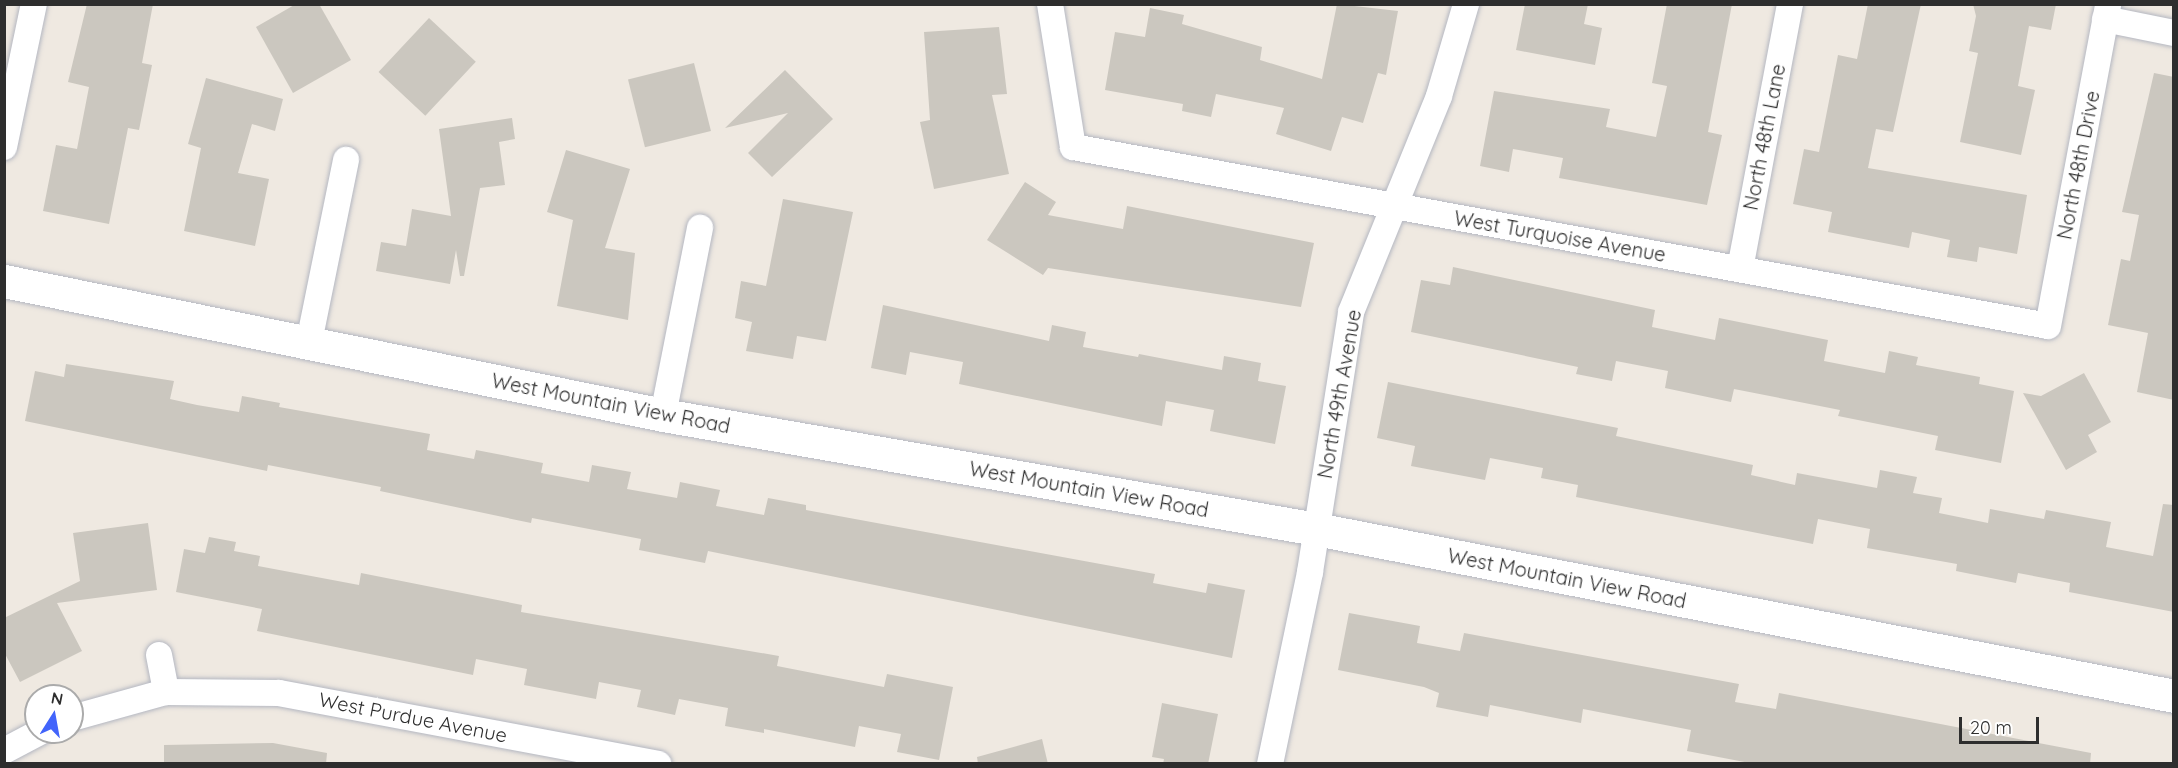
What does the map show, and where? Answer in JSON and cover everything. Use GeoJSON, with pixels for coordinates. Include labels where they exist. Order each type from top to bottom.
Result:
{"type":"FeatureCollection","features":[{"type":"Feature","properties":{"kind":"street"},"geometry":{"type":"LineString","coordinates":[[4,147],[34,4]]}},
{"type":"Feature","properties":{"kind":"street","name":"West Turquoise Avenue"},"geometry":{"type":"LineString","coordinates":[[1050,4],[1073,147],[2048,326]]}},
{"type":"Feature","properties":{"kind":"street","name":"North 49th Avenue"},"geometry":{"type":"LineString","coordinates":[[1270,764],[1316,529],[1351,312],[1392,205],[1439,96],[1466,4]]}},
{"type":"Feature","properties":{"kind":"street","name":"North 48th Lane"},"geometry":{"type":"LineString","coordinates":[[1740,269],[1790,4]]}},
{"type":"Feature","properties":{"kind":"street"},"geometry":{"type":"LineString","coordinates":[[2107,12],[2174,33]]}},
{"type":"Feature","properties":{"kind":"street","name":"North 48th Drive"},"geometry":{"type":"LineString","coordinates":[[2048,326],[2107,12]]}},
{"type":"Feature","properties":{"kind":"street"},"geometry":{"type":"LineString","coordinates":[[309,342],[346,160]]}},
{"type":"Feature","properties":{"kind":"street"},"geometry":{"type":"LineString","coordinates":[[663,415],[700,228]]}},
{"type":"Feature","properties":{"kind":"street","name":"West Mountain View Road"},"geometry":{"type":"LineString","coordinates":[[4,281],[663,415],[1316,529],[2174,696]]}},
{"type":"Feature","properties":{"kind":"street"},"geometry":{"type":"LineString","coordinates":[[159,655],[166,692]]}},
{"type":"Feature","properties":{"kind":"street","name":"West Purdue Avenue"},"geometry":{"type":"LineString","coordinates":[[84,715],[166,692],[279,693],[658,764]]}},
{"type":"Feature","properties":{"kind":"street"},"geometry":{"type":"LineString","coordinates":[[4,752],[24,741]]}},
{"type":"Feature","properties":{"kind":"building"},"geometry":{"type":"Polygon","coordinates":[[[87,4],[153,4],[142,63],[152,65],[139,130],[128,128],[109,224],[43,211],[56,145],[77,149],[89,87],[68,82],[87,4]]]}},
{"type":"Feature","properties":{"kind":"building"},"geometry":{"type":"Polygon","coordinates":[[[296,4],[319,4],[351,60],[293,93],[256,27],[296,4]]]}},
{"type":"Feature","properties":{"kind":"building"},"geometry":{"type":"Polygon","coordinates":[[[1337,4],[1398,11],[1386,75],[1378,73],[1363,123],[1342,117],[1331,151],[1276,134],[1284,108],[1216,94],[1211,117],[1182,111],[1183,104],[1105,90],[1115,32],[1145,37],[1150,8],[1184,15],[1182,24],[1262,47],[1260,60],[1322,79],[1337,4]]]}},
{"type":"Feature","properties":{"kind":"building"},"geometry":{"type":"Polygon","coordinates":[[[1525,4],[1588,4],[1584,24],[1602,28],[1595,65],[1516,50],[1525,4]]]}},
{"type":"Feature","properties":{"kind":"building"},"geometry":{"type":"Polygon","coordinates":[[[1667,4],[1732,4],[1708,132],[1722,135],[1707,205],[1559,178],[1563,158],[1513,149],[1509,172],[1480,166],[1494,91],[1610,109],[1606,127],[1656,137],[1667,86],[1652,83],[1667,4]]]}},
{"type":"Feature","properties":{"kind":"building"},"geometry":{"type":"Polygon","coordinates":[[[1868,4],[1921,4],[1893,132],[1876,129],[1868,168],[2027,195],[2017,254],[1979,247],[1977,262],[1947,257],[1950,240],[1912,232],[1909,248],[1828,232],[1832,212],[1793,204],[1804,149],[1819,152],[1838,55],[1857,59],[1868,4]]]}},
{"type":"Feature","properties":{"kind":"building"},"geometry":{"type":"Polygon","coordinates":[[[1973,4],[2056,4],[2051,30],[2029,26],[2018,86],[2035,90],[2021,155],[1960,142],[1978,53],[1969,51],[1976,16],[1973,4]]]}},
{"type":"Feature","properties":{"kind":"building"},"geometry":{"type":"Polygon","coordinates":[[[429,18],[476,62],[425,116],[379,72],[429,18]]]}},
{"type":"Feature","properties":{"kind":"building"},"geometry":{"type":"Polygon","coordinates":[[[999,27],[1007,94],[992,95],[1009,174],[934,189],[920,122],[930,120],[924,32],[999,27]]]}},
{"type":"Feature","properties":{"kind":"building"},"geometry":{"type":"Polygon","coordinates":[[[694,63],[711,131],[645,147],[628,79],[694,63]]]}},
{"type":"Feature","properties":{"kind":"building"},"geometry":{"type":"Polygon","coordinates":[[[785,70],[833,119],[772,177],[748,153],[788,113],[725,128],[785,70]]]}},
{"type":"Feature","properties":{"kind":"building"},"geometry":{"type":"Polygon","coordinates":[[[2154,73],[2174,77],[2174,400],[2137,392],[2148,333],[2108,325],[2121,259],[2130,261],[2139,215],[2122,212],[2154,73]]]}},
{"type":"Feature","properties":{"kind":"building"},"geometry":{"type":"Polygon","coordinates":[[[206,78],[283,99],[275,131],[252,124],[238,173],[269,179],[255,246],[184,231],[201,148],[188,144],[206,78]]]}},
{"type":"Feature","properties":{"kind":"building"},"geometry":{"type":"Polygon","coordinates":[[[512,118],[515,139],[499,142],[505,185],[480,188],[464,276],[460,276],[456,250],[450,284],[376,271],[381,242],[406,246],[412,209],[451,216],[439,129],[512,118]]]}},
{"type":"Feature","properties":{"kind":"building"},"geometry":{"type":"Polygon","coordinates":[[[566,150],[630,169],[605,248],[635,253],[628,320],[557,306],[573,220],[547,212],[566,150]]]}},
{"type":"Feature","properties":{"kind":"building"},"geometry":{"type":"Polygon","coordinates":[[[1025,182],[1056,202],[1048,215],[1123,229],[1127,206],[1314,243],[1301,307],[1048,268],[1043,275],[987,240],[1025,182]]]}},
{"type":"Feature","properties":{"kind":"building"},"geometry":{"type":"Polygon","coordinates":[[[783,199],[853,212],[826,341],[797,336],[793,359],[746,351],[752,322],[735,318],[741,281],[766,286],[783,199]]]}},
{"type":"Feature","properties":{"kind":"building"},"geometry":{"type":"Polygon","coordinates":[[[1453,267],[1655,310],[1652,327],[1715,340],[1719,318],[1828,340],[1824,361],[1885,373],[1889,351],[1918,357],[1916,365],[1980,377],[1979,384],[2014,391],[2001,463],[1935,450],[1938,436],[1838,416],[1840,410],[1734,389],[1731,402],[1665,388],[1668,371],[1616,361],[1612,381],[1576,374],[1578,367],[1411,332],[1421,280],[1450,285],[1453,267]]]}},
{"type":"Feature","properties":{"kind":"building"},"geometry":{"type":"Polygon","coordinates":[[[883,305],[1049,341],[1052,325],[1086,332],[1083,347],[1138,357],[1139,354],[1222,370],[1224,356],[1261,363],[1258,381],[1286,386],[1275,444],[1210,431],[1214,410],[1166,401],[1162,426],[959,384],[963,362],[910,352],[906,375],[871,368],[883,305]]]}},
{"type":"Feature","properties":{"kind":"building"},"geometry":{"type":"Polygon","coordinates":[[[66,364],[174,381],[170,399],[197,405],[239,412],[242,396],[280,403],[279,407],[430,434],[427,450],[474,459],[476,450],[543,463],[541,473],[589,482],[592,465],[631,472],[627,489],[677,498],[680,482],[720,490],[716,506],[764,515],[768,498],[806,505],[806,510],[1155,574],[1153,583],[1206,593],[1208,583],[1245,590],[1232,658],[708,551],[705,563],[639,550],[641,539],[532,518],[531,523],[380,491],[381,487],[268,465],[267,471],[25,421],[35,371],[64,377],[66,364]]]}},
{"type":"Feature","properties":{"kind":"building"},"geometry":{"type":"Polygon","coordinates":[[[2084,373],[2111,422],[2088,435],[2097,452],[2066,470],[2023,393],[2041,396],[2084,373]]]}},
{"type":"Feature","properties":{"kind":"building"},"geometry":{"type":"Polygon","coordinates":[[[1388,382],[1618,428],[1616,436],[1753,465],[1751,475],[1795,485],[1797,473],[1877,488],[1880,470],[1917,477],[1913,493],[1942,498],[1939,513],[1988,523],[1990,509],[2044,519],[2046,510],[2111,522],[2106,547],[2153,556],[2163,504],[2174,505],[2174,612],[2069,592],[2070,583],[2018,573],[2016,583],[1956,571],[1957,564],[1867,548],[1870,529],[1818,519],[1813,544],[1576,497],[1578,485],[1541,478],[1543,468],[1490,458],[1485,480],[1411,466],[1415,446],[1377,438],[1388,382]]]}},
{"type":"Feature","properties":{"kind":"building"},"geometry":{"type":"Polygon","coordinates":[[[148,523],[157,590],[57,603],[82,651],[20,682],[4,652],[4,618],[80,581],[73,533],[148,523]]]}},
{"type":"Feature","properties":{"kind":"building"},"geometry":{"type":"Polygon","coordinates":[[[209,537],[236,542],[234,551],[260,556],[258,566],[359,585],[361,573],[522,605],[521,612],[779,656],[777,666],[884,687],[887,674],[953,687],[939,760],[897,752],[901,734],[859,726],[855,747],[764,729],[764,733],[725,726],[728,708],[679,699],[675,715],[637,707],[641,690],[599,682],[596,699],[524,685],[527,669],[476,659],[473,675],[257,631],[262,609],[176,592],[184,549],[205,553],[209,537]]]}},
{"type":"Feature","properties":{"kind":"building"},"geometry":{"type":"Polygon","coordinates":[[[1349,613],[1420,626],[1417,643],[1460,651],[1464,633],[1739,684],[1735,702],[1776,709],[1779,693],[2091,753],[2090,764],[1755,764],[1687,751],[1691,730],[1583,709],[1581,723],[1490,705],[1488,717],[1436,707],[1439,693],[1424,687],[1338,670],[1349,613]]]}},
{"type":"Feature","properties":{"kind":"building"},"geometry":{"type":"Polygon","coordinates":[[[1162,703],[1218,714],[1208,764],[1163,764],[1164,759],[1152,757],[1162,703]]]}},
{"type":"Feature","properties":{"kind":"building"},"geometry":{"type":"Polygon","coordinates":[[[1042,739],[1048,764],[978,764],[977,757],[1042,739]]]}},
{"type":"Feature","properties":{"kind":"building"},"geometry":{"type":"Polygon","coordinates":[[[273,743],[327,753],[326,764],[164,764],[164,745],[273,743]]]}}]}
